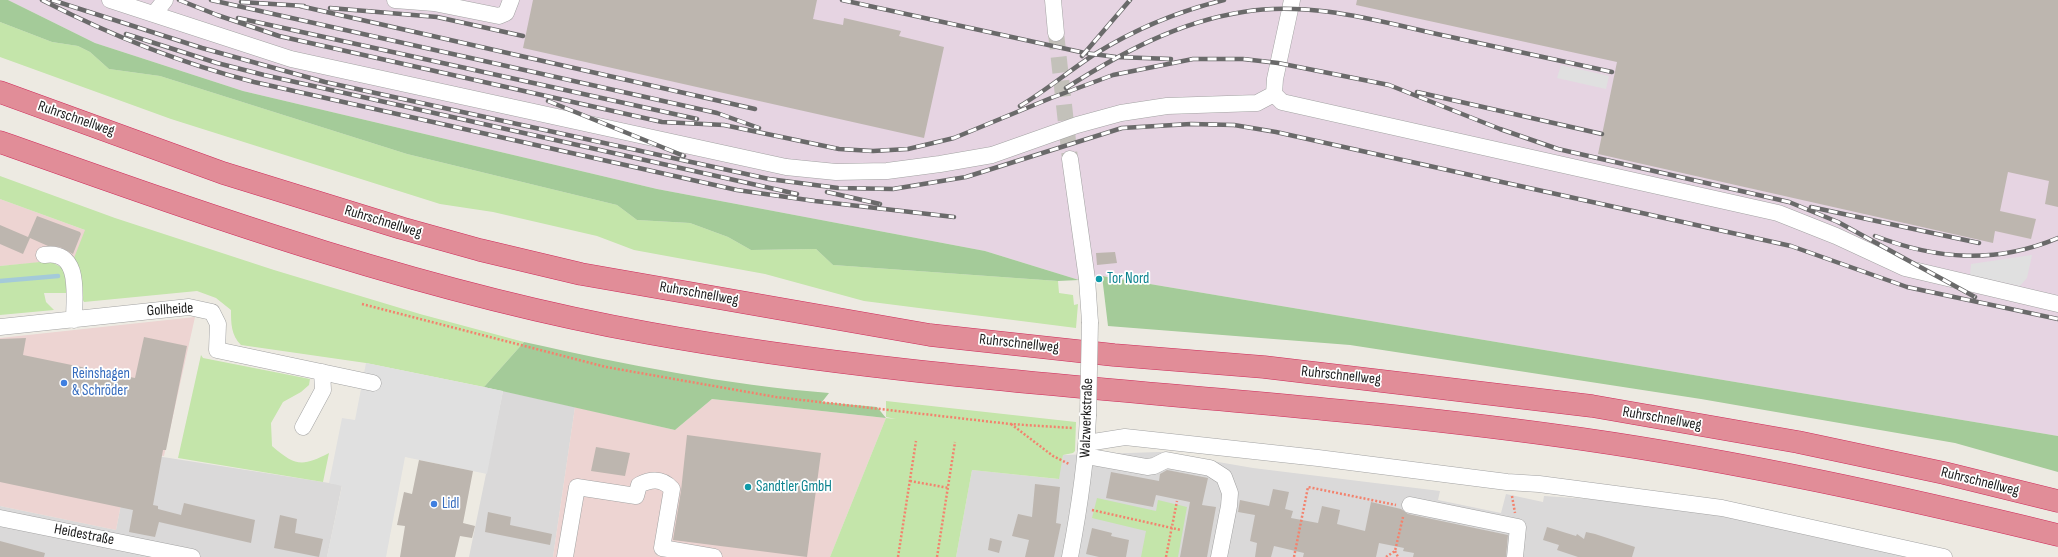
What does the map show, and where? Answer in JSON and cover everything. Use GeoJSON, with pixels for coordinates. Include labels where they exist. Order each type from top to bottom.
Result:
{"type":"FeatureCollection","features":[{"type":"Feature","properties":{"kind":"highway","name":"Ruhrschnellweg"},"geometry":{"type":"LineString","coordinates":[[0,92],[223,173],[401,228],[480,250],[581,274],[930,335],[1114,355],[1272,368],[1592,406],[1798,442],[1944,473],[2058,502]]}},
{"type":"Feature","properties":{"kind":"highway"},"geometry":{"type":"LineString","coordinates":[[0,142],[214,218],[320,251],[477,295],[643,333],[777,355],[886,369],[1295,406],[1579,438],[1690,456],[1791,475],[1906,499],[2058,535]]}},
{"type":"Feature","properties":{"kind":"street"},"geometry":{"type":"LineString","coordinates":[[110,0],[292,59],[786,167],[836,172],[887,171],[992,155],[1077,125],[1122,113],[1167,106],[1257,103],[1274,94]]}},
{"type":"Feature","properties":{"kind":"street"},"geometry":{"type":"LineString","coordinates":[[154,14],[165,0]]}},
{"type":"Feature","properties":{"kind":"street"},"geometry":{"type":"LineString","coordinates":[[396,0],[434,3],[499,16],[506,13],[511,0]]}},
{"type":"Feature","properties":{"kind":"street"},"geometry":{"type":"LineString","coordinates":[[1053,0],[1056,33]]}},
{"type":"Feature","properties":{"kind":"street"},"geometry":{"type":"LineString","coordinates":[[1274,94],[1292,0]]}},
{"type":"Feature","properties":{"kind":"street"},"geometry":{"type":"LineString","coordinates":[[1274,94],[1282,102],[1778,213],[1836,236],[1905,268],[2058,304]]}},
{"type":"Feature","properties":{"kind":"street","name":"Walzwerkstraße"},"geometry":{"type":"LineString","coordinates":[[1070,159],[1087,279],[1090,322],[1086,443],[1080,508],[1070,557]]}},
{"type":"Feature","properties":{"kind":"street"},"geometry":{"type":"LineString","coordinates":[[44,255],[50,254],[58,257],[69,265],[73,271],[74,320]]}},
{"type":"Feature","properties":{"kind":"street","name":"Gollheide"},"geometry":{"type":"LineString","coordinates":[[0,327],[189,307],[201,308],[212,312],[218,324],[217,350],[373,383]]}},
{"type":"Feature","properties":{"kind":"street"},"geometry":{"type":"LineString","coordinates":[[303,427],[323,390],[322,372]]}},
{"type":"Feature","properties":{"kind":"street"},"geometry":{"type":"LineString","coordinates":[[1086,443],[1125,437],[1318,458],[1507,482],[1547,484],[1722,508],[1944,557]]}},
{"type":"Feature","properties":{"kind":"street"},"geometry":{"type":"LineString","coordinates":[[1086,443],[1147,467],[1154,466],[1166,460],[1210,468],[1224,477],[1230,493],[1229,506],[1219,557]]}},
{"type":"Feature","properties":{"kind":"street"},"geometry":{"type":"LineString","coordinates":[[564,557],[577,487],[636,496],[639,485],[650,479],[666,482],[672,489],[662,548],[714,557]]}},
{"type":"Feature","properties":{"kind":"street"},"geometry":{"type":"LineString","coordinates":[[1407,506],[1518,526],[1518,556]]}},
{"type":"Feature","properties":{"kind":"street","name":"Heidestraße"},"geometry":{"type":"LineString","coordinates":[[0,518],[192,557]]}},
{"type":"Feature","properties":{"kind":"path"},"geometry":{"type":"LineString","coordinates":[[362,304],[606,367],[776,397],[1010,424],[1086,443]]}},
{"type":"Feature","properties":{"kind":"path"},"geometry":{"type":"LineString","coordinates":[[1010,424],[1053,456],[1086,443]]}},
{"type":"Feature","properties":{"kind":"path"},"geometry":{"type":"LineString","coordinates":[[898,557],[916,441]]}},
{"type":"Feature","properties":{"kind":"path"},"geometry":{"type":"LineString","coordinates":[[937,557],[955,442]]}},
{"type":"Feature","properties":{"kind":"path"},"geometry":{"type":"LineString","coordinates":[[910,481],[949,488]]}},
{"type":"Feature","properties":{"kind":"path"},"geometry":{"type":"LineString","coordinates":[[1294,557],[1308,487],[1407,506],[1395,551],[1386,557]]}},
{"type":"Feature","properties":{"kind":"path"},"geometry":{"type":"LineString","coordinates":[[1166,557],[1177,501]]}},
{"type":"Feature","properties":{"kind":"path"},"geometry":{"type":"LineString","coordinates":[[1080,508],[1181,530]]}},
{"type":"Feature","properties":{"kind":"path"},"geometry":{"type":"LineString","coordinates":[[1395,551],[1398,557]]}},
{"type":"Feature","properties":{"kind":"shaded area"},"geometry":{"type":"Polygon","coordinates":[[[8,0],[2058,0],[2058,436],[1102,276],[1079,280],[985,251],[657,189],[243,91],[95,43],[8,0]]]}},
{"type":"Feature","properties":{"kind":"shaded area"},"geometry":{"type":"Polygon","coordinates":[[[1561,65],[1609,76],[1606,89],[1557,78],[1561,65]]]}},
{"type":"Feature","properties":{"kind":"shaded area"},"geometry":{"type":"Polygon","coordinates":[[[0,199],[93,233],[79,259],[0,266],[0,199]]]}},
{"type":"Feature","properties":{"kind":"shaded area"},"geometry":{"type":"Polygon","coordinates":[[[2032,255],[2027,278],[2020,286],[1970,275],[1971,264],[2032,255]]]}},
{"type":"Feature","properties":{"kind":"shaded area"},"geometry":{"type":"Polygon","coordinates":[[[195,317],[164,456],[131,452],[116,530],[0,506],[0,338],[195,317]]]}},
{"type":"Feature","properties":{"kind":"shaded area"},"geometry":{"type":"Polygon","coordinates":[[[366,363],[503,391],[487,474],[405,457],[386,557],[327,557],[342,486],[329,483],[342,418],[355,420],[366,363]]]}},
{"type":"Feature","properties":{"kind":"shaded area"},"geometry":{"type":"Polygon","coordinates":[[[503,391],[575,407],[553,557],[469,557],[503,391]]]}},
{"type":"Feature","properties":{"kind":"shaded area"},"geometry":{"type":"Polygon","coordinates":[[[712,399],[886,418],[830,557],[553,557],[575,407],[675,430],[712,399]]]}},
{"type":"Feature","properties":{"kind":"shaded area"},"geometry":{"type":"Polygon","coordinates":[[[131,452],[342,485],[327,557],[0,557],[0,506],[116,530],[131,452]]]}},
{"type":"Feature","properties":{"kind":"shaded area"},"geometry":{"type":"Polygon","coordinates":[[[1160,452],[1253,468],[1440,491],[1438,500],[1501,513],[1506,494],[1543,502],[1544,496],[1650,503],[1694,510],[1910,557],[956,557],[972,470],[1058,479],[1063,455],[1160,452]]]}},
{"type":"Feature","properties":{"kind":"green space"},"geometry":{"type":"Polygon","coordinates":[[[0,0],[8,0],[95,43],[243,91],[657,189],[985,251],[1079,280],[1058,281],[833,265],[816,249],[751,250],[728,237],[690,223],[637,220],[617,205],[407,154],[160,76],[109,69],[90,52],[78,46],[52,42],[0,22],[0,0]]]}},
{"type":"Feature","properties":{"kind":"green space"},"geometry":{"type":"Polygon","coordinates":[[[0,22],[52,42],[78,46],[90,52],[109,69],[160,76],[407,154],[617,205],[637,220],[690,223],[728,237],[751,250],[816,249],[833,265],[1058,281],[1059,293],[1073,295],[1074,305],[1078,304],[1076,328],[864,301],[765,274],[634,250],[597,236],[493,212],[440,204],[171,119],[0,57],[0,22]]]}},
{"type":"Feature","properties":{"kind":"green space"},"geometry":{"type":"Polygon","coordinates":[[[0,176],[115,218],[274,270],[420,314],[524,342],[484,387],[366,363],[241,345],[233,333],[231,310],[216,298],[197,291],[84,302],[81,292],[79,270],[74,258],[85,230],[0,199],[0,176]]]}},
{"type":"Feature","properties":{"kind":"green space"},"geometry":{"type":"Polygon","coordinates":[[[50,261],[64,269],[67,293],[44,293],[46,302],[54,310],[0,315],[0,266],[50,261]]]}},
{"type":"Feature","properties":{"kind":"green space"},"geometry":{"type":"Polygon","coordinates":[[[1102,276],[2058,436],[2058,472],[1955,443],[1701,399],[1350,345],[1108,326],[1102,276]]]}},
{"type":"Feature","properties":{"kind":"green space"},"geometry":{"type":"Polygon","coordinates":[[[524,342],[675,373],[752,385],[829,393],[822,402],[877,407],[886,418],[712,399],[675,430],[484,387],[524,342]]]}},
{"type":"Feature","properties":{"kind":"green space"},"geometry":{"type":"Polygon","coordinates":[[[201,355],[203,358],[310,379],[309,385],[301,392],[283,402],[271,423],[272,446],[287,458],[299,462],[312,461],[329,453],[323,482],[178,458],[201,355]]]}},
{"type":"Feature","properties":{"kind":"green space"},"geometry":{"type":"Polygon","coordinates":[[[886,401],[1076,422],[1075,451],[1073,453],[1063,455],[1059,479],[972,470],[956,557],[830,557],[886,418],[896,419],[886,417],[886,401]]]}},
{"type":"Feature","properties":{"kind":"green space"},"geometry":{"type":"Polygon","coordinates":[[[1097,498],[1156,511],[1158,500],[1187,507],[1178,557],[1141,557],[1146,531],[1092,518],[1097,498]]]}},
{"type":"Feature","properties":{"kind":"building"},"geometry":{"type":"Polygon","coordinates":[[[533,0],[817,0],[813,19],[843,25],[844,18],[901,31],[899,36],[944,47],[924,138],[523,48],[533,0]]]}},
{"type":"Feature","properties":{"kind":"building"},"geometry":{"type":"Polygon","coordinates":[[[1357,0],[2058,0],[2058,207],[2045,204],[2049,181],[2008,172],[2000,211],[2036,219],[2031,239],[1995,231],[1993,243],[1598,154],[1617,62],[1356,5],[1357,0]]]}},
{"type":"Feature","properties":{"kind":"building"},"geometry":{"type":"Polygon","coordinates":[[[37,216],[80,232],[81,234],[73,254],[60,247],[48,246],[30,238],[23,254],[0,244],[0,225],[28,237],[37,216]]]}},
{"type":"Feature","properties":{"kind":"building"},"geometry":{"type":"Polygon","coordinates":[[[1115,252],[1117,263],[1097,265],[1096,253],[1115,252]]]}},
{"type":"Feature","properties":{"kind":"building"},"geometry":{"type":"Polygon","coordinates":[[[144,337],[187,346],[166,450],[163,450],[153,505],[158,506],[158,509],[181,515],[184,503],[255,520],[251,543],[159,522],[155,537],[129,532],[133,510],[0,482],[0,339],[26,338],[23,355],[135,378],[144,337]]]}},
{"type":"Feature","properties":{"kind":"building","name":"Sandtler GmbH"},"geometry":{"type":"Polygon","coordinates":[[[687,435],[821,453],[807,557],[673,540],[681,491],[687,435]]]}},
{"type":"Feature","properties":{"kind":"building"},"geometry":{"type":"Polygon","coordinates":[[[596,447],[630,453],[625,476],[591,471],[596,447]]]}},
{"type":"Feature","properties":{"kind":"building","name":"Lidl"},"geometry":{"type":"Polygon","coordinates":[[[419,460],[473,471],[463,523],[475,526],[472,538],[460,536],[455,557],[400,557],[405,526],[397,525],[404,492],[412,494],[419,460]]]}},
{"type":"Feature","properties":{"kind":"building"},"geometry":{"type":"Polygon","coordinates":[[[1167,470],[1208,478],[1202,505],[1216,507],[1207,557],[1180,557],[1190,502],[1156,495],[1153,507],[1106,498],[1111,472],[1159,481],[1160,474],[1167,470]]]}},
{"type":"Feature","properties":{"kind":"building"},"geometry":{"type":"Polygon","coordinates":[[[1035,484],[1060,487],[1056,523],[1061,524],[1054,557],[1025,557],[1029,540],[1012,536],[1018,514],[1032,517],[1035,484]]]}},
{"type":"Feature","properties":{"kind":"building"},"geometry":{"type":"Polygon","coordinates":[[[1273,489],[1289,492],[1285,509],[1293,511],[1291,518],[1318,523],[1322,506],[1340,510],[1337,524],[1365,531],[1371,502],[1401,509],[1408,514],[1508,535],[1506,557],[1413,557],[1414,553],[1403,551],[1404,548],[1379,543],[1376,557],[1303,557],[1304,553],[1274,546],[1271,557],[1255,557],[1257,543],[1250,541],[1255,515],[1238,512],[1240,500],[1269,506],[1273,489]]]}},
{"type":"Feature","properties":{"kind":"building"},"geometry":{"type":"Polygon","coordinates":[[[488,512],[511,517],[510,525],[552,534],[550,545],[485,532],[488,512]]]}},
{"type":"Feature","properties":{"kind":"building"},"geometry":{"type":"Polygon","coordinates":[[[280,515],[297,519],[295,533],[323,539],[319,557],[274,548],[280,515]]]}},
{"type":"Feature","properties":{"kind":"building"},"geometry":{"type":"Polygon","coordinates":[[[1547,527],[1576,536],[1577,534],[1584,539],[1586,532],[1595,534],[1635,547],[1632,557],[1578,557],[1557,550],[1559,545],[1543,540],[1547,527]]]}},
{"type":"Feature","properties":{"kind":"building"},"geometry":{"type":"Polygon","coordinates":[[[1092,528],[1112,533],[1111,536],[1129,540],[1126,557],[1099,557],[1086,554],[1092,528]]]}},
{"type":"Feature","properties":{"kind":"building"},"geometry":{"type":"Polygon","coordinates":[[[990,538],[1002,541],[999,553],[988,550],[990,538]]]}},
{"type":"Feature","properties":{"kind":"building"},"geometry":{"type":"Polygon","coordinates":[[[0,541],[45,553],[44,557],[0,557],[0,541]]]}},
{"type":"Feature","properties":{"kind":"waterway"},"geometry":{"type":"LineString","coordinates":[[0,281],[58,276]]}},
{"type":"Feature","properties":{"kind":"tunnel"},"geometry":{"type":"LineString","coordinates":[[1056,33],[1070,159]]}},
{"type":"Feature","properties":{"kind":"railway"},"geometry":{"type":"LineString","coordinates":[[42,0],[93,25],[146,47],[199,66],[254,82],[737,190],[815,201],[954,217]]}},
{"type":"Feature","properties":{"kind":"railway"},"geometry":{"type":"LineString","coordinates":[[52,0],[202,48],[325,82],[769,179],[838,188],[893,189],[966,177],[1122,128],[1191,124],[1234,125],[1276,132],[1791,246],[1907,287],[2058,319]]}},
{"type":"Feature","properties":{"kind":"railway"},"geometry":{"type":"LineString","coordinates":[[179,0],[217,15],[279,36],[662,122],[724,125],[839,149],[873,151],[908,149],[954,138],[1051,98],[1113,75],[1193,59],[1243,59],[1278,63],[1389,85],[1500,129],[1558,149],[1789,202],[1838,222],[1975,297]]}},
{"type":"Feature","properties":{"kind":"railway"},"geometry":{"type":"LineString","coordinates":[[211,0],[717,113],[759,128]]}},
{"type":"Feature","properties":{"kind":"railway"},"geometry":{"type":"LineString","coordinates":[[842,0],[1085,53],[1116,57],[1171,59]]}},
{"type":"Feature","properties":{"kind":"railway"},"geometry":{"type":"LineString","coordinates":[[1082,56],[1130,0]]}},
{"type":"Feature","properties":{"kind":"railway"},"geometry":{"type":"LineString","coordinates":[[1020,106],[1110,45],[1174,15],[1224,0]]}},
{"type":"Feature","properties":{"kind":"railway"},"geometry":{"type":"LineString","coordinates":[[241,2],[304,6]]}},
{"type":"Feature","properties":{"kind":"railway"},"geometry":{"type":"LineString","coordinates":[[300,6],[755,109]]}},
{"type":"Feature","properties":{"kind":"railway"},"geometry":{"type":"LineString","coordinates":[[330,8],[437,17],[523,36]]}},
{"type":"Feature","properties":{"kind":"railway"},"geometry":{"type":"LineString","coordinates":[[1066,88],[1129,51],[1173,31],[1219,17],[1267,9],[1316,10],[1365,18],[1612,72]]}},
{"type":"Feature","properties":{"kind":"railway"},"geometry":{"type":"LineString","coordinates":[[238,18],[697,119]]}},
{"type":"Feature","properties":{"kind":"railway"},"geometry":{"type":"LineString","coordinates":[[126,34],[217,63],[264,75],[797,194]]}},
{"type":"Feature","properties":{"kind":"railway"},"geometry":{"type":"LineString","coordinates":[[1417,92],[1602,134]]}},
{"type":"Feature","properties":{"kind":"railway"},"geometry":{"type":"LineString","coordinates":[[548,101],[684,156]]}},
{"type":"Feature","properties":{"kind":"railway"},"geometry":{"type":"LineString","coordinates":[[827,192],[880,204]]}},
{"type":"Feature","properties":{"kind":"railway"},"geometry":{"type":"LineString","coordinates":[[1811,207],[1979,243]]}},
{"type":"Feature","properties":{"kind":"railway"},"geometry":{"type":"LineString","coordinates":[[1875,236],[1921,250],[1966,256],[2012,252],[2058,238]]}},
{"type":"Feature","properties":{"kind":"place","name":"Tor Nord"},"geometry":{"type":"Point","coordinates":[1099,279]}},
{"type":"Feature","properties":{"kind":"place","name":"Reinshagen & Schröder"},"geometry":{"type":"Point","coordinates":[64,383]}},
{"type":"Feature","properties":{"kind":"place","name":"Sandtler GmbH"},"geometry":{"type":"Point","coordinates":[748,487]}},
{"type":"Feature","properties":{"kind":"place","name":"Lidl"},"geometry":{"type":"Point","coordinates":[434,504]}}]}
